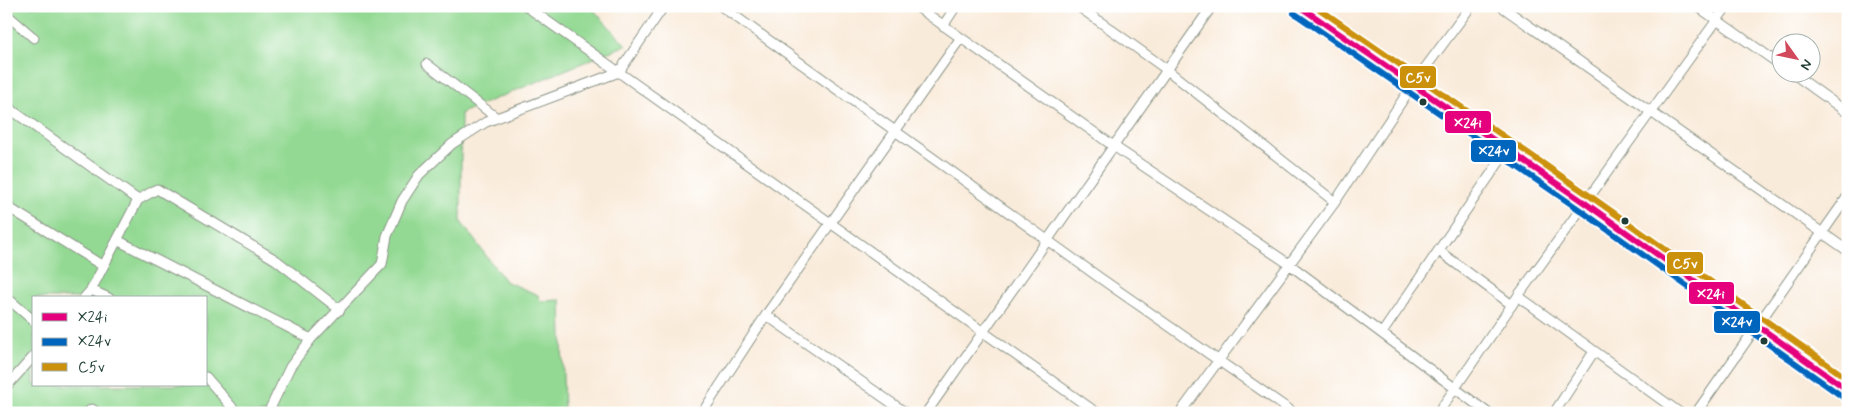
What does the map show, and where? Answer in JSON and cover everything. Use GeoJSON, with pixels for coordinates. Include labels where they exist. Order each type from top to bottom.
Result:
{"type":"FeatureCollection","features":[{"type":"Feature","properties":{"kind":"street"},"geometry":{"type":"LineString","coordinates":[[526,6],[1097,413]]}},
{"type":"Feature","properties":{"kind":"street"},"geometry":{"type":"LineString","coordinates":[[268,413],[290,367],[310,339],[340,310],[382,264],[387,236],[402,201],[419,175],[452,144],[486,122],[619,72],[664,6]]}},
{"type":"Feature","properties":{"kind":"street"},"geometry":{"type":"LineString","coordinates":[[720,6],[896,130],[1046,240],[1294,413]]}},
{"type":"Feature","properties":{"kind":"street"},"geometry":{"type":"LineString","coordinates":[[916,6],[1112,145],[1289,264],[1488,413]]}},
{"type":"Feature","properties":{"kind":"street"},"geometry":{"type":"LineString","coordinates":[[943,26],[956,6]]}},
{"type":"Feature","properties":{"kind":"street"},"geometry":{"type":"LineString","coordinates":[[1078,6],[1166,69],[1335,202]]}},
{"type":"Feature","properties":{"kind":"street"},"geometry":{"type":"LineString","coordinates":[[926,413],[1112,145],[1212,6]]}},
{"type":"Feature","properties":{"kind":"street"},"geometry":{"type":"LineString","coordinates":[[1299,6],[1508,149],[1756,327],[1848,390]]}},
{"type":"Feature","properties":{"kind":"street"},"geometry":{"type":"LineString","coordinates":[[1180,413],[1335,202],[1414,84],[1471,6]]}},
{"type":"Feature","properties":{"kind":"street"},"geometry":{"type":"LineString","coordinates":[[1501,6],[1848,252]]}},
{"type":"Feature","properties":{"kind":"street"},"geometry":{"type":"LineString","coordinates":[[1697,6],[1772,59]]}},
{"type":"Feature","properties":{"kind":"street"},"geometry":{"type":"LineString","coordinates":[[1438,413],[1518,296],[1727,6]]}},
{"type":"Feature","properties":{"kind":"street"},"geometry":{"type":"LineString","coordinates":[[6,14],[34,38]]}},
{"type":"Feature","properties":{"kind":"street"},"geometry":{"type":"LineString","coordinates":[[703,413],[766,315],[960,39]]}},
{"type":"Feature","properties":{"kind":"street"},"geometry":{"type":"LineString","coordinates":[[427,64],[497,118]]}},
{"type":"Feature","properties":{"kind":"street"},"geometry":{"type":"LineString","coordinates":[[1805,82],[1848,113]]}},
{"type":"Feature","properties":{"kind":"street"},"geometry":{"type":"LineString","coordinates":[[7,110],[138,200]]}},
{"type":"Feature","properties":{"kind":"street"},"geometry":{"type":"LineString","coordinates":[[1382,333],[1508,149]]}},
{"type":"Feature","properties":{"kind":"street"},"geometry":{"type":"LineString","coordinates":[[86,296],[91,290],[138,200],[152,190],[161,190],[276,260],[340,310]]}},
{"type":"Feature","properties":{"kind":"street"},"geometry":{"type":"LineString","coordinates":[[1696,413],[1848,196]]}},
{"type":"Feature","properties":{"kind":"street"},"geometry":{"type":"LineString","coordinates":[[6,206],[103,266]]}},
{"type":"Feature","properties":{"kind":"street"},"geometry":{"type":"LineString","coordinates":[[116,240],[310,339]]}},
{"type":"Feature","properties":{"kind":"street"},"geometry":{"type":"LineString","coordinates":[[1438,252],[1512,305]]}},
{"type":"Feature","properties":{"kind":"street"},"geometry":{"type":"LineString","coordinates":[[91,290],[104,296]]}},
{"type":"Feature","properties":{"kind":"street"},"geometry":{"type":"LineString","coordinates":[[1518,296],[1680,413]]}},
{"type":"Feature","properties":{"kind":"street"},"geometry":{"type":"LineString","coordinates":[[6,297],[32,319]]}},
{"type":"Feature","properties":{"kind":"street"},"geometry":{"type":"LineString","coordinates":[[766,315],[906,413]]}},
{"type":"Feature","properties":{"kind":"street"},"geometry":{"type":"LineString","coordinates":[[1554,413],[1594,352]]}},
{"type":"Feature","properties":{"kind":"street"},"geometry":{"type":"LineString","coordinates":[[6,387],[32,358]]}},
{"type":"Feature","properties":{"kind":"street"},"geometry":{"type":"LineString","coordinates":[[208,379],[237,413]]}},
{"type":"Feature","properties":{"kind":"street"},"geometry":{"type":"LineString","coordinates":[[86,413],[92,409],[98,413]]}},
{"type":"Feature","properties":{"kind":"green space"},"geometry":{"type":"Polygon","coordinates":[[[6,6],[590,6],[626,45],[461,113],[461,222],[505,281],[538,295],[540,301],[561,300],[564,413],[6,413],[6,6]]]}},
{"type":"Feature","properties":{"kind":"transit line","name":"X24i"},"geometry":{"type":"LineString","coordinates":[[1299,6],[1585,203],[1848,390]]}},
{"type":"Feature","properties":{"kind":"transit line","name":"C5v"},"geometry":{"type":"LineString","coordinates":[[1315,6],[1590,196],[1848,379]]}},
{"type":"Feature","properties":{"kind":"transit line","name":"X24v"},"geometry":{"type":"LineString","coordinates":[[1294,13],[1580,210],[1843,397]]}}]}
